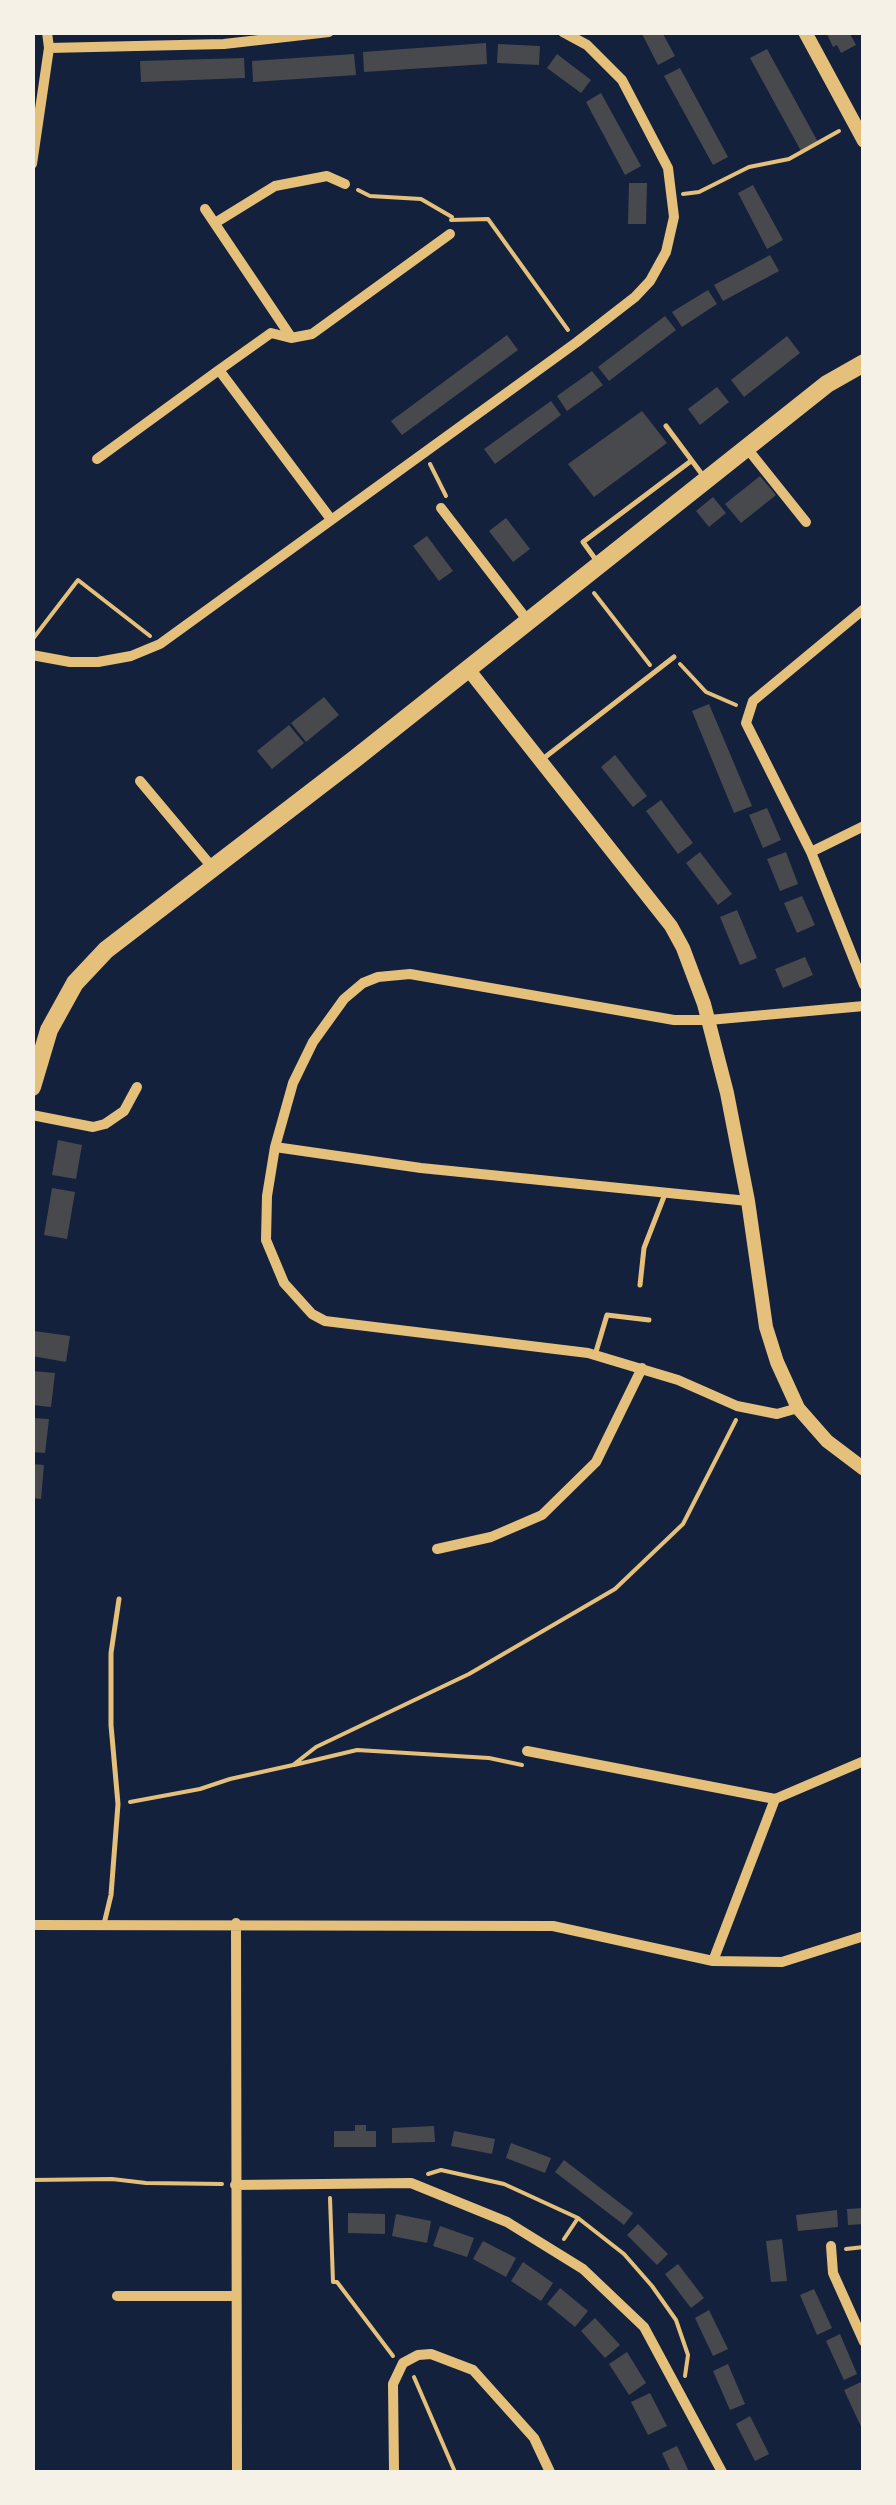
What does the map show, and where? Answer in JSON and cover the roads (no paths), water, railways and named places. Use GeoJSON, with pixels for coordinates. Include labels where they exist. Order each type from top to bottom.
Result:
{"type":"FeatureCollection","features":[{"type":"Feature","properties":{"kind":"main road"},"geometry":{"type":"LineString","coordinates":[[33,1079],[49,1030],[75,984],[106,950],[827,384],[864,362]]}},
{"type":"Feature","properties":{"kind":"street"},"geometry":{"type":"LineString","coordinates":[[32,164],[49,48],[47,32]]}},
{"type":"Feature","properties":{"kind":"street"},"geometry":{"type":"LineString","coordinates":[[49,48],[224,44],[329,32]]}},
{"type":"Feature","properties":{"kind":"street"},"geometry":{"type":"LineString","coordinates":[[32,655],[98,662],[130,656],[160,644],[635,297],[660,266],[670,237],[673,195],[668,168],[622,80],[587,45],[563,32]]}},
{"type":"Feature","properties":{"kind":"street"},"geometry":{"type":"LineString","coordinates":[[805,32],[864,142]]}},
{"type":"Feature","properties":{"kind":"street"},"geometry":{"type":"LineString","coordinates":[[215,224],[275,186],[327,176],[344,184]]}},
{"type":"Feature","properties":{"kind":"street"},"geometry":{"type":"LineString","coordinates":[[205,210],[292,338]]}},
{"type":"Feature","properties":{"kind":"street"},"geometry":{"type":"LineString","coordinates":[[97,459],[271,332],[292,338],[312,334],[450,234]]}},
{"type":"Feature","properties":{"kind":"street"},"geometry":{"type":"LineString","coordinates":[[219,370],[330,518]]}},
{"type":"Feature","properties":{"kind":"street"},"geometry":{"type":"LineString","coordinates":[[746,447],[806,522]]}},
{"type":"Feature","properties":{"kind":"street"},"geometry":{"type":"LineString","coordinates":[[440,508],[528,620]]}},
{"type":"Feature","properties":{"kind":"street"},"geometry":{"type":"LineString","coordinates":[[864,609],[753,701],[746,723],[812,852],[864,985]]}},
{"type":"Feature","properties":{"kind":"street"},"geometry":{"type":"LineString","coordinates":[[468,669],[671,926],[694,974],[709,1020],[748,1201],[766,1327],[798,1408],[827,1441],[864,1469]]}},
{"type":"Feature","properties":{"kind":"street"},"geometry":{"type":"LineString","coordinates":[[140,781],[212,868]]}},
{"type":"Feature","properties":{"kind":"street"},"geometry":{"type":"LineString","coordinates":[[812,852],[864,826]]}},
{"type":"Feature","properties":{"kind":"street"},"geometry":{"type":"LineString","coordinates":[[798,1408],[778,1414],[743,1407],[642,1368],[595,1355],[326,1321],[312,1314],[284,1283],[266,1240],[274,1147],[294,1083],[313,1042],[344,999],[378,976],[410,974],[657,1018],[709,1020],[864,1006]]}},
{"type":"Feature","properties":{"kind":"street"},"geometry":{"type":"LineString","coordinates":[[32,1115],[93,1127],[105,1124],[124,1111],[138,1088]]}},
{"type":"Feature","properties":{"kind":"street"},"geometry":{"type":"LineString","coordinates":[[274,1147],[421,1168],[748,1201]]}},
{"type":"Feature","properties":{"kind":"street"},"geometry":{"type":"LineString","coordinates":[[437,1549],[492,1537],[542,1515],[596,1462],[642,1368]]}},
{"type":"Feature","properties":{"kind":"street"},"geometry":{"type":"LineString","coordinates":[[526,1751],[775,1799],[864,1761]]}},
{"type":"Feature","properties":{"kind":"street"},"geometry":{"type":"LineString","coordinates":[[713,1962],[775,1799]]}},
{"type":"Feature","properties":{"kind":"street"},"geometry":{"type":"LineString","coordinates":[[32,1924],[553,1926],[713,1962],[782,1962],[864,1936]]}},
{"type":"Feature","properties":{"kind":"street"},"geometry":{"type":"LineString","coordinates":[[236,1924],[237,2472]]}},
{"type":"Feature","properties":{"kind":"street"},"geometry":{"type":"LineString","coordinates":[[236,2184],[411,2183],[507,2222],[583,2269],[644,2327],[722,2472]]}},
{"type":"Feature","properties":{"kind":"street"},"geometry":{"type":"LineString","coordinates":[[830,2246],[834,2273],[864,2342]]}},
{"type":"Feature","properties":{"kind":"street"},"geometry":{"type":"LineString","coordinates":[[117,2296],[236,2296]]}},
{"type":"Feature","properties":{"kind":"street"},"geometry":{"type":"LineString","coordinates":[[394,2472],[392,2384],[403,2363],[418,2354],[432,2354],[473,2370],[534,2438],[550,2472]]}},
{"type":"Feature","properties":{"kind":"lane"},"geometry":{"type":"LineString","coordinates":[[32,74],[45,75]]}},
{"type":"Feature","properties":{"kind":"lane"},"geometry":{"type":"LineString","coordinates":[[666,426],[706,479]]}},
{"type":"Feature","properties":{"kind":"lane"},"geometry":{"type":"LineString","coordinates":[[599,564],[583,542],[691,460]]}},
{"type":"Feature","properties":{"kind":"lane"},"geometry":{"type":"LineString","coordinates":[[541,760],[674,657]]}},
{"type":"Feature","properties":{"kind":"lane"},"geometry":{"type":"LineString","coordinates":[[640,1285],[644,1248],[665,1194]]}},
{"type":"Feature","properties":{"kind":"lane"},"geometry":{"type":"LineString","coordinates":[[595,1355],[607,1315],[649,1320]]}},
{"type":"Feature","properties":{"kind":"lane"},"geometry":{"type":"LineString","coordinates":[[104,1924],[112,1895],[118,1804],[111,1653],[119,1599]]}}]}
